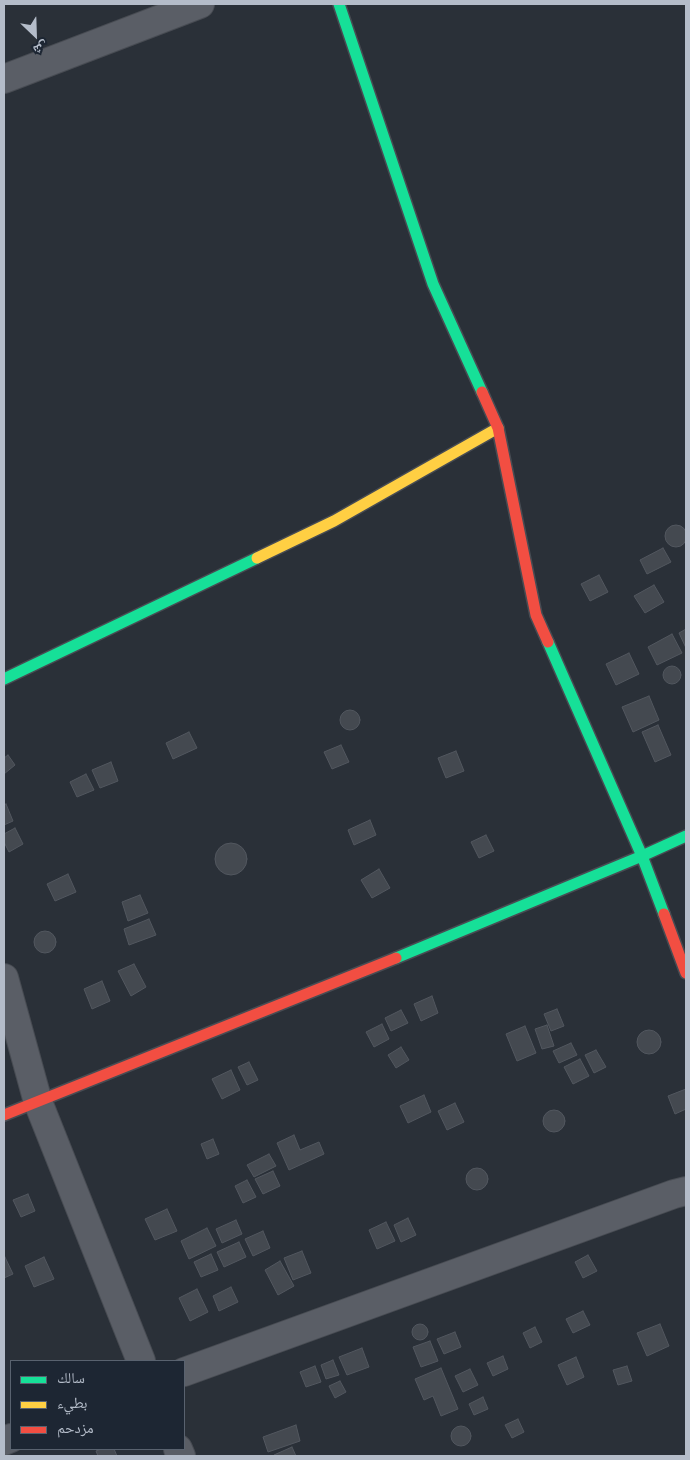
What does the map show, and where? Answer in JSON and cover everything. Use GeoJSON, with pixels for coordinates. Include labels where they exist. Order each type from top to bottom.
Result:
{"type":"FeatureCollection","features":[{"type":"Feature","properties":{"kind":"street"},"geometry":{"type":"LineString","coordinates":[[4,78],[200,4]]}},
{"type":"Feature","properties":{"kind":"street"},"geometry":{"type":"LineString","coordinates":[[339,4],[433,284],[498,428],[536,615],[642,856],[686,973]]}},
{"type":"Feature","properties":{"kind":"street"},"geometry":{"type":"LineString","coordinates":[[4,679],[334,522],[498,428]]}},
{"type":"Feature","properties":{"kind":"street"},"geometry":{"type":"LineString","coordinates":[[4,1115],[383,963],[686,836]]}},
{"type":"Feature","properties":{"kind":"street"},"geometry":{"type":"LineString","coordinates":[[4,978],[38,1102],[141,1360]]}},
{"type":"Feature","properties":{"kind":"street"},"geometry":{"type":"LineString","coordinates":[[185,1372],[686,1191]]}},
{"type":"Feature","properties":{"kind":"building"},"geometry":{"type":"Polygon","coordinates":[[[676,525],[684,528],[687,536],[684,544],[676,547],[668,544],[665,536],[668,528],[676,525]]]}},
{"type":"Feature","properties":{"kind":"building"},"geometry":{"type":"Polygon","coordinates":[[[663,548],[671,562],[647,574],[640,560],[663,548]]]}},
{"type":"Feature","properties":{"kind":"building"},"geometry":{"type":"Polygon","coordinates":[[[599,575],[608,592],[590,601],[581,584],[599,575]]]}},
{"type":"Feature","properties":{"kind":"building"},"geometry":{"type":"Polygon","coordinates":[[[654,585],[664,602],[645,613],[634,596],[654,585]]]}},
{"type":"Feature","properties":{"kind":"building"},"geometry":{"type":"Polygon","coordinates":[[[686,629],[686,648],[679,633],[686,629]]]}},
{"type":"Feature","properties":{"kind":"building"},"geometry":{"type":"Polygon","coordinates":[[[672,634],[682,653],[657,665],[648,647],[672,634]]]}},
{"type":"Feature","properties":{"kind":"building"},"geometry":{"type":"Polygon","coordinates":[[[629,653],[639,674],[616,685],[606,664],[629,653]]]}},
{"type":"Feature","properties":{"kind":"building"},"geometry":{"type":"Polygon","coordinates":[[[672,666],[680,671],[681,675],[676,683],[672,684],[664,679],[663,675],[668,667],[672,666]]]}},
{"type":"Feature","properties":{"kind":"building"},"geometry":{"type":"Polygon","coordinates":[[[649,696],[659,720],[633,732],[622,707],[649,696]]]}},
{"type":"Feature","properties":{"kind":"building"},"geometry":{"type":"Polygon","coordinates":[[[350,710],[357,713],[360,720],[357,727],[350,730],[343,727],[340,720],[343,713],[350,710]]]}},
{"type":"Feature","properties":{"kind":"building"},"geometry":{"type":"Polygon","coordinates":[[[658,725],[671,755],[655,762],[642,732],[658,725]]]}},
{"type":"Feature","properties":{"kind":"building"},"geometry":{"type":"Polygon","coordinates":[[[189,732],[197,748],[173,759],[166,743],[189,732]]]}},
{"type":"Feature","properties":{"kind":"building"},"geometry":{"type":"Polygon","coordinates":[[[341,745],[349,762],[332,769],[324,752],[341,745]]]}},
{"type":"Feature","properties":{"kind":"building"},"geometry":{"type":"Polygon","coordinates":[[[456,751],[464,771],[446,778],[438,758],[456,751]]]}},
{"type":"Feature","properties":{"kind":"building"},"geometry":{"type":"Polygon","coordinates":[[[8,755],[15,765],[4,774],[4,758],[8,755]]]}},
{"type":"Feature","properties":{"kind":"building"},"geometry":{"type":"Polygon","coordinates":[[[111,762],[118,781],[100,788],[92,770],[111,762]]]}},
{"type":"Feature","properties":{"kind":"building"},"geometry":{"type":"Polygon","coordinates":[[[86,774],[94,790],[77,797],[70,782],[86,774]]]}},
{"type":"Feature","properties":{"kind":"building"},"geometry":{"type":"Polygon","coordinates":[[[6,804],[13,821],[4,825],[4,805],[6,804]]]}},
{"type":"Feature","properties":{"kind":"building"},"geometry":{"type":"Polygon","coordinates":[[[370,820],[376,835],[354,845],[348,830],[370,820]]]}},
{"type":"Feature","properties":{"kind":"building"},"geometry":{"type":"Polygon","coordinates":[[[15,828],[23,844],[9,852],[4,842],[4,834],[15,828]]]}},
{"type":"Feature","properties":{"kind":"building"},"geometry":{"type":"Polygon","coordinates":[[[486,835],[494,851],[479,858],[471,842],[486,835]]]}},
{"type":"Feature","properties":{"kind":"building"},"geometry":{"type":"Polygon","coordinates":[[[231,843],[237,844],[242,848],[246,853],[246,865],[242,870],[237,874],[231,875],[225,874],[220,870],[216,865],[215,859],[216,853],[220,848],[225,844],[231,843]]]}},
{"type":"Feature","properties":{"kind":"building"},"geometry":{"type":"Polygon","coordinates":[[[379,869],[390,888],[372,898],[361,880],[379,869]]]}},
{"type":"Feature","properties":{"kind":"building"},"geometry":{"type":"Polygon","coordinates":[[[68,874],[76,892],[55,901],[47,884],[68,874]]]}},
{"type":"Feature","properties":{"kind":"building"},"geometry":{"type":"Polygon","coordinates":[[[140,895],[148,913],[128,921],[122,902],[140,895]]]}},
{"type":"Feature","properties":{"kind":"building"},"geometry":{"type":"Polygon","coordinates":[[[149,919],[156,935],[129,945],[124,929],[149,919]]]}},
{"type":"Feature","properties":{"kind":"building"},"geometry":{"type":"Polygon","coordinates":[[[45,931],[53,934],[56,942],[53,950],[45,953],[37,950],[34,942],[37,934],[45,931]]]}},
{"type":"Feature","properties":{"kind":"building"},"geometry":{"type":"Polygon","coordinates":[[[134,964],[146,987],[131,996],[118,971],[134,964]]]}},
{"type":"Feature","properties":{"kind":"building"},"geometry":{"type":"Polygon","coordinates":[[[102,981],[110,1001],[92,1009],[84,989],[102,981]]]}},
{"type":"Feature","properties":{"kind":"building"},"geometry":{"type":"Polygon","coordinates":[[[432,996],[438,1013],[421,1021],[414,1004],[432,996]]]}},
{"type":"Feature","properties":{"kind":"building"},"geometry":{"type":"Polygon","coordinates":[[[557,1009],[564,1026],[551,1031],[544,1014],[557,1009]]]}},
{"type":"Feature","properties":{"kind":"building"},"geometry":{"type":"Polygon","coordinates":[[[401,1010],[408,1023],[391,1031],[385,1018],[401,1010]]]}},
{"type":"Feature","properties":{"kind":"building"},"geometry":{"type":"Polygon","coordinates":[[[382,1024],[389,1039],[374,1047],[366,1032],[382,1024]]]}},
{"type":"Feature","properties":{"kind":"building"},"geometry":{"type":"Polygon","coordinates":[[[547,1025],[554,1046],[542,1049],[535,1029],[547,1025]]]}},
{"type":"Feature","properties":{"kind":"building"},"geometry":{"type":"Polygon","coordinates":[[[525,1026],[536,1053],[517,1061],[506,1034],[525,1026]]]}},
{"type":"Feature","properties":{"kind":"building"},"geometry":{"type":"Polygon","coordinates":[[[649,1030],[658,1033],[661,1042],[658,1051],[649,1054],[640,1051],[637,1042],[640,1033],[649,1030]]]}},
{"type":"Feature","properties":{"kind":"building"},"geometry":{"type":"Polygon","coordinates":[[[571,1043],[577,1055],[559,1063],[553,1051],[571,1043]]]}},
{"type":"Feature","properties":{"kind":"building"},"geometry":{"type":"Polygon","coordinates":[[[401,1047],[409,1060],[396,1068],[388,1055],[401,1047]]]}},
{"type":"Feature","properties":{"kind":"building"},"geometry":{"type":"Polygon","coordinates":[[[596,1050],[606,1067],[594,1073],[585,1055],[596,1050]]]}},
{"type":"Feature","properties":{"kind":"building"},"geometry":{"type":"Polygon","coordinates":[[[580,1059],[589,1076],[573,1084],[564,1067],[580,1059]]]}},
{"type":"Feature","properties":{"kind":"building"},"geometry":{"type":"Polygon","coordinates":[[[249,1062],[258,1080],[247,1085],[238,1067],[249,1062]]]}},
{"type":"Feature","properties":{"kind":"building"},"geometry":{"type":"Polygon","coordinates":[[[231,1070],[240,1090],[222,1099],[212,1079],[231,1070]]]}},
{"type":"Feature","properties":{"kind":"building"},"geometry":{"type":"Polygon","coordinates":[[[686,1089],[686,1109],[675,1114],[668,1096],[686,1089]]]}},
{"type":"Feature","properties":{"kind":"building"},"geometry":{"type":"Polygon","coordinates":[[[424,1095],[431,1112],[408,1123],[400,1106],[424,1095]]]}},
{"type":"Feature","properties":{"kind":"building"},"geometry":{"type":"Polygon","coordinates":[[[455,1103],[464,1122],[447,1130],[438,1111],[455,1103]]]}},
{"type":"Feature","properties":{"kind":"building"},"geometry":{"type":"Polygon","coordinates":[[[554,1110],[562,1113],[565,1121],[562,1129],[554,1132],[546,1129],[543,1121],[546,1113],[554,1110]]]}},
{"type":"Feature","properties":{"kind":"building"},"geometry":{"type":"Polygon","coordinates":[[[294,1135],[300,1150],[319,1142],[324,1154],[289,1170],[277,1143],[294,1135]]]}},
{"type":"Feature","properties":{"kind":"building"},"geometry":{"type":"Polygon","coordinates":[[[213,1139],[219,1154],[207,1159],[201,1144],[213,1139]]]}},
{"type":"Feature","properties":{"kind":"building"},"geometry":{"type":"Polygon","coordinates":[[[269,1154],[276,1166],[254,1177],[247,1165],[269,1154]]]}},
{"type":"Feature","properties":{"kind":"building"},"geometry":{"type":"Polygon","coordinates":[[[477,1168],[487,1175],[488,1179],[481,1189],[477,1190],[467,1183],[466,1179],[473,1169],[477,1168]]]}},
{"type":"Feature","properties":{"kind":"building"},"geometry":{"type":"Polygon","coordinates":[[[273,1171],[280,1186],[263,1194],[255,1179],[273,1171]]]}},
{"type":"Feature","properties":{"kind":"building"},"geometry":{"type":"Polygon","coordinates":[[[247,1180],[256,1197],[243,1203],[235,1186],[247,1180]]]}},
{"type":"Feature","properties":{"kind":"building"},"geometry":{"type":"Polygon","coordinates":[[[28,1194],[35,1211],[21,1217],[13,1200],[28,1194]]]}},
{"type":"Feature","properties":{"kind":"building"},"geometry":{"type":"Polygon","coordinates":[[[167,1209],[177,1231],[155,1240],[145,1219],[167,1209]]]}},
{"type":"Feature","properties":{"kind":"building"},"geometry":{"type":"Polygon","coordinates":[[[408,1218],[416,1235],[401,1242],[394,1225],[408,1218]]]}},
{"type":"Feature","properties":{"kind":"building"},"geometry":{"type":"Polygon","coordinates":[[[236,1220],[242,1234],[222,1243],[216,1229],[236,1220]]]}},
{"type":"Feature","properties":{"kind":"building"},"geometry":{"type":"Polygon","coordinates":[[[386,1222],[395,1241],[377,1249],[369,1230],[386,1222]]]}},
{"type":"Feature","properties":{"kind":"building"},"geometry":{"type":"Polygon","coordinates":[[[207,1228],[216,1246],[189,1259],[181,1241],[207,1228]]]}},
{"type":"Feature","properties":{"kind":"building"},"geometry":{"type":"Polygon","coordinates":[[[263,1231],[270,1248],[253,1256],[245,1239],[263,1231]]]}},
{"type":"Feature","properties":{"kind":"building"},"geometry":{"type":"Polygon","coordinates":[[[239,1242],[246,1257],[224,1267],[217,1252],[239,1242]]]}},
{"type":"Feature","properties":{"kind":"building"},"geometry":{"type":"Polygon","coordinates":[[[302,1251],[311,1273],[293,1280],[284,1258],[302,1251]]]}},
{"type":"Feature","properties":{"kind":"building"},"geometry":{"type":"Polygon","coordinates":[[[211,1254],[218,1270],[201,1277],[194,1262],[211,1254]]]}},
{"type":"Feature","properties":{"kind":"building"},"geometry":{"type":"Polygon","coordinates":[[[4,1255],[13,1274],[4,1278],[4,1255]]]}},
{"type":"Feature","properties":{"kind":"building"},"geometry":{"type":"Polygon","coordinates":[[[588,1255],[597,1271],[583,1278],[575,1262],[588,1255]]]}},
{"type":"Feature","properties":{"kind":"building"},"geometry":{"type":"Polygon","coordinates":[[[44,1257],[54,1279],[34,1287],[25,1266],[44,1257]]]}},
{"type":"Feature","properties":{"kind":"building"},"geometry":{"type":"Polygon","coordinates":[[[280,1261],[294,1286],[278,1295],[265,1270],[280,1261]]]}},
{"type":"Feature","properties":{"kind":"building"},"geometry":{"type":"Polygon","coordinates":[[[231,1287],[238,1302],[219,1311],[213,1296],[231,1287]]]}},
{"type":"Feature","properties":{"kind":"building"},"geometry":{"type":"Polygon","coordinates":[[[197,1289],[208,1312],[190,1321],[179,1298],[197,1289]]]}},
{"type":"Feature","properties":{"kind":"building"},"geometry":{"type":"Polygon","coordinates":[[[583,1311],[590,1325],[573,1333],[566,1319],[583,1311]]]}},
{"type":"Feature","properties":{"kind":"building"},"geometry":{"type":"Polygon","coordinates":[[[417,1324],[423,1324],[428,1329],[426,1338],[417,1340],[412,1335],[412,1329],[417,1324]]]}},
{"type":"Feature","properties":{"kind":"building"},"geometry":{"type":"Polygon","coordinates":[[[660,1324],[669,1346],[647,1356],[637,1333],[660,1324]]]}},
{"type":"Feature","properties":{"kind":"building"},"geometry":{"type":"Polygon","coordinates":[[[535,1327],[542,1342],[530,1348],[523,1333],[535,1327]]]}},
{"type":"Feature","properties":{"kind":"building"},"geometry":{"type":"Polygon","coordinates":[[[455,1332],[461,1347],[444,1354],[437,1339],[455,1332]]]}},
{"type":"Feature","properties":{"kind":"building"},"geometry":{"type":"Polygon","coordinates":[[[430,1341],[438,1361],[421,1367],[413,1347],[430,1341]]]}},
{"type":"Feature","properties":{"kind":"building"},"geometry":{"type":"Polygon","coordinates":[[[362,1348],[369,1367],[347,1375],[339,1357],[362,1348]]]}},
{"type":"Feature","properties":{"kind":"building"},"geometry":{"type":"Polygon","coordinates":[[[503,1356],[508,1369],[493,1376],[487,1363],[503,1356]]]}},
{"type":"Feature","properties":{"kind":"building"},"geometry":{"type":"Polygon","coordinates":[[[576,1357],[584,1377],[567,1385],[558,1365],[576,1357]]]}},
{"type":"Feature","properties":{"kind":"building"},"geometry":{"type":"Polygon","coordinates":[[[333,1360],[339,1375],[326,1379],[321,1365],[333,1360]]]}},
{"type":"Feature","properties":{"kind":"building"},"geometry":{"type":"Polygon","coordinates":[[[315,1366],[321,1382],[306,1387],[300,1372],[315,1366]]]}},
{"type":"Feature","properties":{"kind":"building"},"geometry":{"type":"Polygon","coordinates":[[[627,1366],[632,1381],[618,1385],[613,1370],[627,1366]]]}},
{"type":"Feature","properties":{"kind":"building"},"geometry":{"type":"Polygon","coordinates":[[[441,1368],[458,1409],[441,1416],[433,1396],[424,1400],[415,1379],[441,1368]]]}},
{"type":"Feature","properties":{"kind":"building"},"geometry":{"type":"Polygon","coordinates":[[[470,1369],[478,1385],[463,1392],[455,1376],[470,1369]]]}},
{"type":"Feature","properties":{"kind":"building"},"geometry":{"type":"Polygon","coordinates":[[[340,1381],[346,1392],[335,1398],[329,1386],[340,1381]]]}},
{"type":"Feature","properties":{"kind":"building"},"geometry":{"type":"Polygon","coordinates":[[[483,1397],[488,1409],[474,1415],[469,1404],[483,1397]]]}},
{"type":"Feature","properties":{"kind":"building"},"geometry":{"type":"Polygon","coordinates":[[[518,1419],[524,1432],[512,1438],[505,1425],[518,1419]]]}},
{"type":"Feature","properties":{"kind":"building"},"geometry":{"type":"Polygon","coordinates":[[[296,1425],[300,1441],[268,1452],[263,1437],[296,1425]]]}},
{"type":"Feature","properties":{"kind":"building"},"geometry":{"type":"Polygon","coordinates":[[[461,1426],[468,1429],[471,1436],[468,1443],[461,1446],[454,1443],[451,1436],[454,1429],[461,1426]]]}},
{"type":"Feature","properties":{"kind":"building"},"geometry":{"type":"Polygon","coordinates":[[[292,1447],[296,1456],[274,1455],[292,1447]]]}},
{"type":"Feature","properties":{"kind":"building"},"geometry":{"type":"Polygon","coordinates":[[[114,1450],[117,1456],[98,1456],[96,1451],[114,1450]]]}},
{"type":"Feature","properties":{"kind":"traffic: fast"},"geometry":{"type":"LineString","coordinates":[[339,4],[433,284],[482,392]]}},
{"type":"Feature","properties":{"kind":"traffic: fast"},"geometry":{"type":"LineString","coordinates":[[4,679],[257,558]]}},
{"type":"Feature","properties":{"kind":"traffic: fast"},"geometry":{"type":"LineString","coordinates":[[548,642],[642,856],[664,914]]}},
{"type":"Feature","properties":{"kind":"traffic: fast"},"geometry":{"type":"LineString","coordinates":[[396,958],[686,836]]}},
{"type":"Feature","properties":{"kind":"traffic: slow"},"geometry":{"type":"LineString","coordinates":[[257,558],[334,521],[498,428]]}},
{"type":"Feature","properties":{"kind":"traffic: jam"},"geometry":{"type":"LineString","coordinates":[[482,392],[498,428],[536,615],[548,642]]}},
{"type":"Feature","properties":{"kind":"traffic: jam"},"geometry":{"type":"LineString","coordinates":[[664,914],[686,973]]}},
{"type":"Feature","properties":{"kind":"traffic: jam"},"geometry":{"type":"LineString","coordinates":[[4,1115],[396,958]]}}]}
